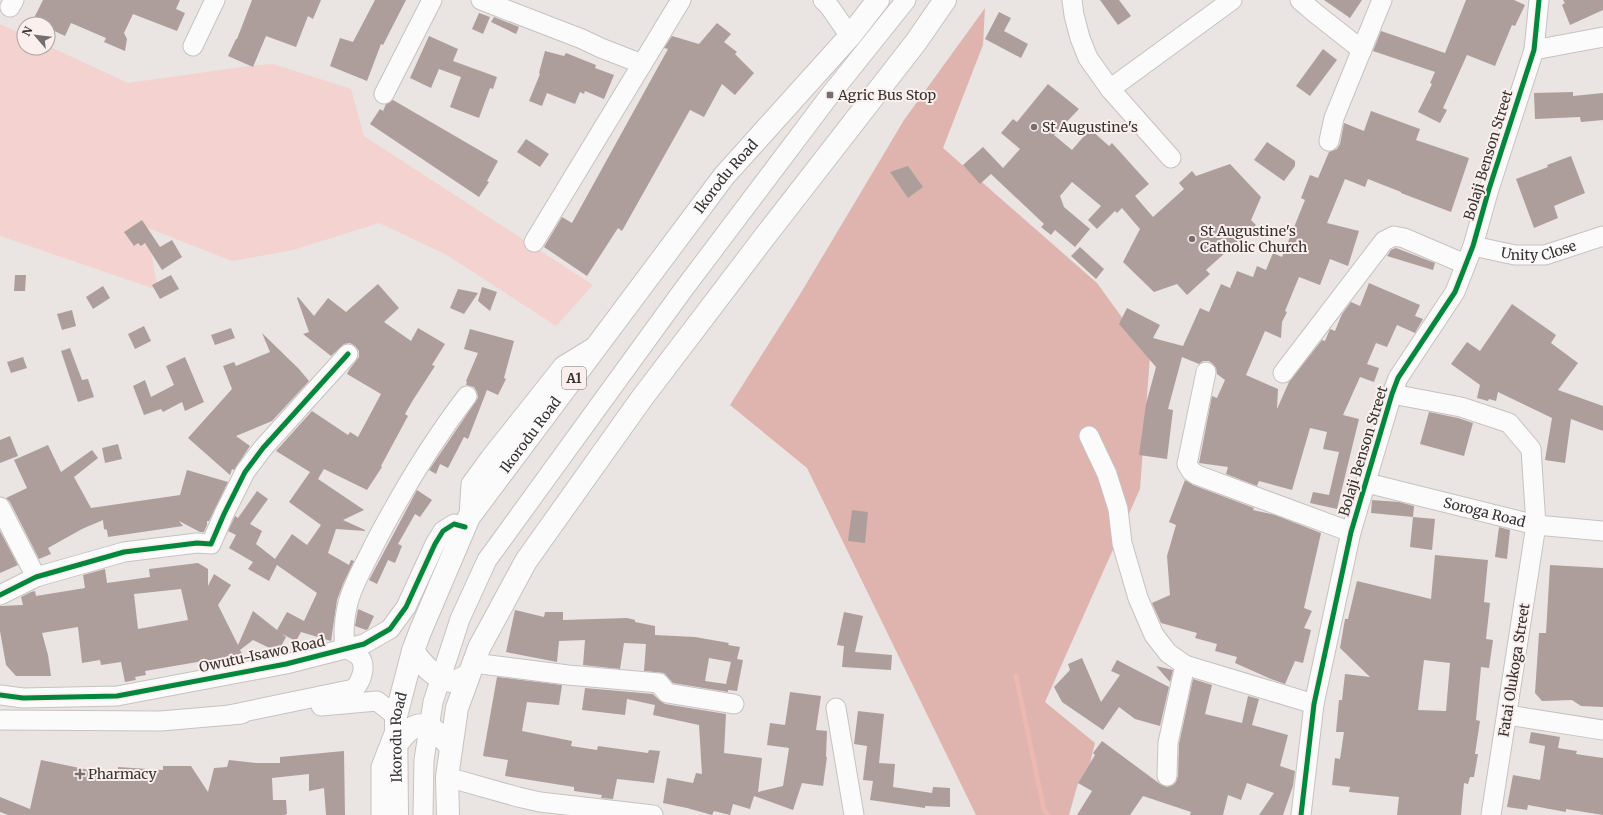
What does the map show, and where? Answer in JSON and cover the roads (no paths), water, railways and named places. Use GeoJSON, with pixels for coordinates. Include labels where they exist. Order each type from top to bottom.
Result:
{"type":"FeatureCollection","features":[{"type":"Feature","properties":{"kind":"highway","name":"Ikorodu Road"},"geometry":{"type":"LineString","coordinates":[[397,815],[396,730],[413,651],[467,522],[724,176],[850,36],[878,0]]}},
{"type":"Feature","properties":{"kind":"highway"},"geometry":{"type":"LineString","coordinates":[[448,815],[447,777],[457,708],[470,669],[485,636],[526,561],[642,398],[766,234],[916,42],[945,0]]}},
{"type":"Feature","properties":{"kind":"highway"},"geometry":{"type":"LineString","coordinates":[[413,651],[422,664],[441,678],[454,681],[470,669]]}},
{"type":"Feature","properties":{"kind":"highway"},"geometry":{"type":"LineString","coordinates":[[396,730],[404,734],[413,727],[429,726],[437,731],[451,747]]}},
{"type":"Feature","properties":{"kind":"street"},"geometry":{"type":"LineString","coordinates":[[193,46],[215,0]]}},
{"type":"Feature","properties":{"kind":"street"},"geometry":{"type":"LineString","coordinates":[[384,94],[432,0]]}},
{"type":"Feature","properties":{"kind":"street"},"geometry":{"type":"LineString","coordinates":[[481,0],[642,64]]}},
{"type":"Feature","properties":{"kind":"street"},"geometry":{"type":"LineString","coordinates":[[534,242],[681,0]]}},
{"type":"Feature","properties":{"kind":"street"},"geometry":{"type":"LineString","coordinates":[[423,815],[424,760],[433,702],[460,619],[487,560],[683,290],[830,95],[906,0]]}},
{"type":"Feature","properties":{"kind":"street"},"geometry":{"type":"LineString","coordinates":[[1072,0],[1080,38],[1088,58],[1110,89],[1171,158]]}},
{"type":"Feature","properties":{"kind":"street"},"geometry":{"type":"LineString","coordinates":[[1110,89],[1232,0]]}},
{"type":"Feature","properties":{"kind":"street"},"geometry":{"type":"LineString","coordinates":[[1300,0],[1315,14],[1362,50]]}},
{"type":"Feature","properties":{"kind":"street"},"geometry":{"type":"LineString","coordinates":[[1329,141],[1334,118],[1382,0]]}},
{"type":"Feature","properties":{"kind":"street","name":"Bolaji Benson Street"},"geometry":{"type":"LineString","coordinates":[[1301,815],[1314,704],[1351,532],[1398,378],[1455,292],[1473,246],[1534,50],[1539,0]]}},
{"type":"Feature","properties":{"kind":"street"},"geometry":{"type":"LineString","coordinates":[[830,2],[850,36]]}},
{"type":"Feature","properties":{"kind":"street"},"geometry":{"type":"LineString","coordinates":[[1534,50],[1603,37]]}},
{"type":"Feature","properties":{"kind":"street"},"geometry":{"type":"LineString","coordinates":[[1283,373],[1384,241],[1394,236],[1404,238],[1466,264]]}},
{"type":"Feature","properties":{"kind":"street","name":"Unity Close"},"geometry":{"type":"LineString","coordinates":[[1473,246],[1515,255],[1545,254],[1603,236]]}},
{"type":"Feature","properties":{"kind":"street"},"geometry":{"type":"LineString","coordinates":[[0,595],[36,577],[124,552],[197,543],[211,544],[245,472],[263,448],[348,354]]}},
{"type":"Feature","properties":{"kind":"street"},"geometry":{"type":"LineString","coordinates":[[1206,372],[1188,464],[1190,471],[1197,476],[1351,532]]}},
{"type":"Feature","properties":{"kind":"street","name":"Fatai Olukoga Street"},"geometry":{"type":"LineString","coordinates":[[1392,394],[1461,407],[1509,423],[1531,450],[1536,525],[1492,815]]}},
{"type":"Feature","properties":{"kind":"street"},"geometry":{"type":"LineString","coordinates":[[230,715],[354,689],[359,685],[363,670],[361,659],[356,654],[344,648],[343,629],[348,602],[361,571],[417,469],[446,424],[467,396]]}},
{"type":"Feature","properties":{"kind":"street"},"geometry":{"type":"LineString","coordinates":[[1089,436],[1109,481],[1118,509],[1122,543],[1138,598],[1154,635],[1168,653],[1185,665],[1314,704]]}},
{"type":"Feature","properties":{"kind":"street","name":"Soroga Road"},"geometry":{"type":"LineString","coordinates":[[1367,483],[1536,525],[1603,531]]}},
{"type":"Feature","properties":{"kind":"street"},"geometry":{"type":"LineString","coordinates":[[0,507],[36,577]]}},
{"type":"Feature","properties":{"kind":"street","name":"Owutu-Isawo Road"},"geometry":{"type":"LineString","coordinates":[[0,695],[23,698],[118,696],[286,664],[364,644],[390,629],[406,607],[435,544],[443,531],[454,524],[467,522]]}},
{"type":"Feature","properties":{"kind":"street"},"geometry":{"type":"LineString","coordinates":[[1167,776],[1168,743],[1185,665]]}},
{"type":"Feature","properties":{"kind":"street"},"geometry":{"type":"LineString","coordinates":[[470,669],[568,675],[659,683],[667,693],[734,704]]}},
{"type":"Feature","properties":{"kind":"street"},"geometry":{"type":"LineString","coordinates":[[0,720],[161,721],[377,701],[396,730],[381,767],[381,815]]}},
{"type":"Feature","properties":{"kind":"street"},"geometry":{"type":"LineString","coordinates":[[836,708],[854,815]]}},
{"type":"Feature","properties":{"kind":"street"},"geometry":{"type":"LineString","coordinates":[[1507,715],[1603,730]]}},
{"type":"Feature","properties":{"kind":"street"},"geometry":{"type":"LineString","coordinates":[[447,777],[518,798],[653,815]]}},
{"type":"Feature","properties":{"kind":"waterway"},"geometry":{"type":"LineString","coordinates":[[1016,676],[1044,810],[1048,815]]}},
{"type":"Feature","properties":{"kind":"place","name":"Agric Bus Stop"},"geometry":{"type":"Point","coordinates":[830,95]}},
{"type":"Feature","properties":{"kind":"place","name":"St Augustine's"},"geometry":{"type":"Point","coordinates":[1034,127]}},
{"type":"Feature","properties":{"kind":"place","name":"St Augustine's Catholic Church"},"geometry":{"type":"Point","coordinates":[1192,239]}},
{"type":"Feature","properties":{"kind":"place","name":"Pharmacy"},"geometry":{"type":"Point","coordinates":[80,774]}}]}
